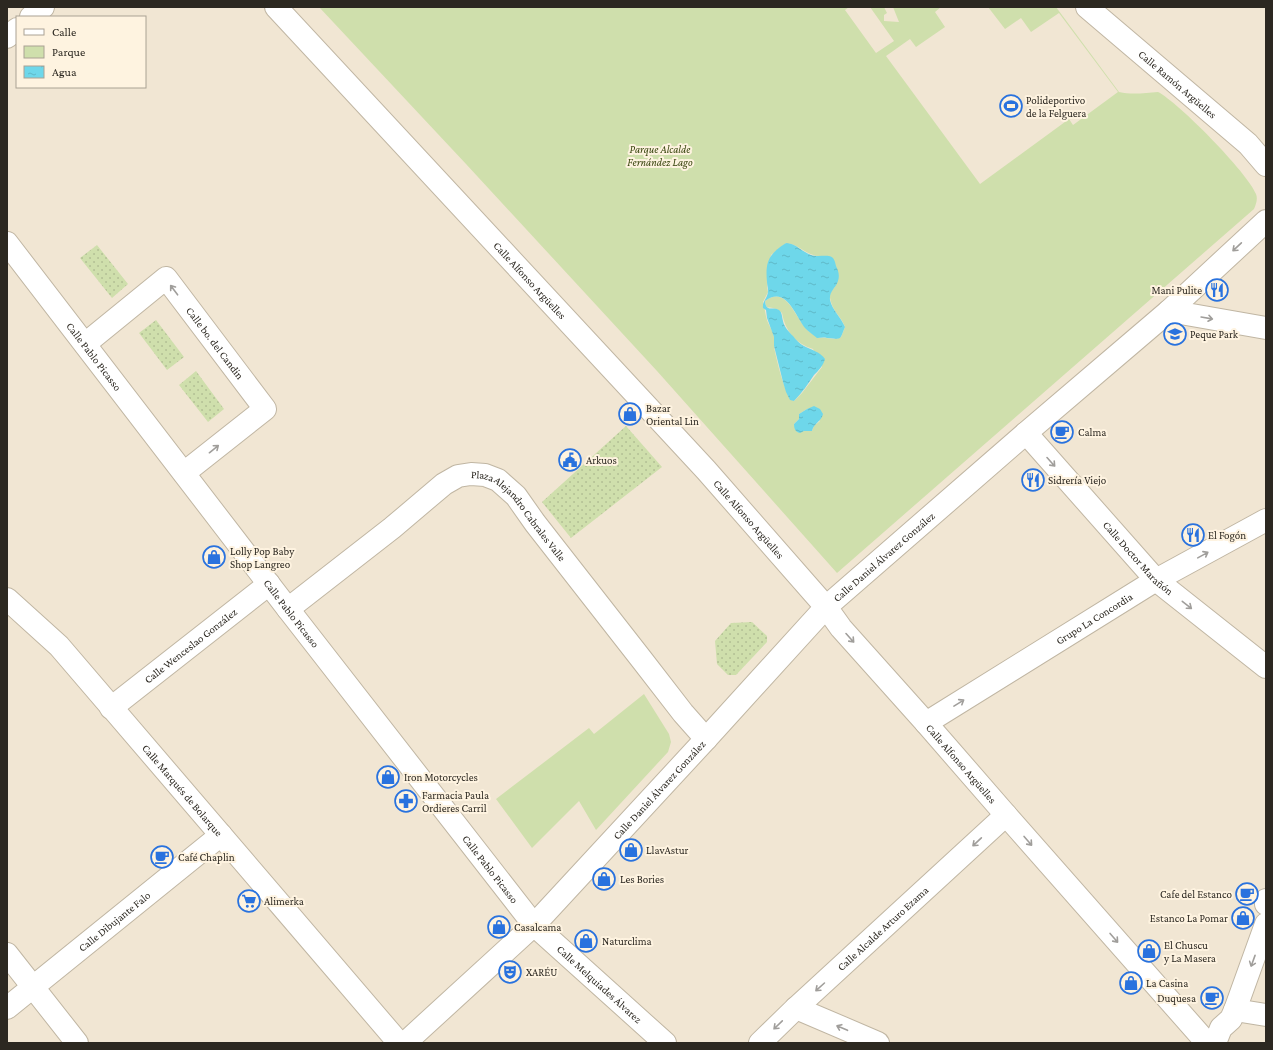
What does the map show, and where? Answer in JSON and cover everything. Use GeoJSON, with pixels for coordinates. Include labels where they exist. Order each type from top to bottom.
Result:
{"type":"FeatureCollection","features":[{"type":"Feature","properties":{"kind":"street"},"geometry":{"type":"LineString","coordinates":[[32,16],[43,7]]}},
{"type":"Feature","properties":{"kind":"street","name":"Calle Alfonso Argüelles"},"geometry":{"type":"LineString","coordinates":[[276,7],[664,424],[826,607],[841,628],[1207,1043]]}},
{"type":"Feature","properties":{"kind":"street","name":"Calle Ramón Argüelles"},"geometry":{"type":"LineString","coordinates":[[1086,7],[1248,144],[1266,165]]}},
{"type":"Feature","properties":{"kind":"street"},"geometry":{"type":"LineString","coordinates":[[7,37],[16,30]]}},
{"type":"Feature","properties":{"kind":"street","name":"Calle Daniel Álvarez González"},"geometry":{"type":"LineString","coordinates":[[405,1043],[534,925],[826,607],[1169,311],[1266,221]]}},
{"type":"Feature","properties":{"kind":"street","name":"Calle Pablo Picasso"},"geometry":{"type":"LineString","coordinates":[[7,243],[288,609],[534,925]]}},
{"type":"Feature","properties":{"kind":"street","name":"Calle bo. del Candin"},"geometry":{"type":"LineString","coordinates":[[84,344],[166,278],[265,409],[184,474]]}},
{"type":"Feature","properties":{"kind":"street"},"geometry":{"type":"LineString","coordinates":[[1169,311],[1266,328]]}},
{"type":"Feature","properties":{"kind":"street","name":"Calle Doctor Marañón"},"geometry":{"type":"LineString","coordinates":[[1026,433],[1156,580],[1266,667]]}},
{"type":"Feature","properties":{"kind":"street","name":"Plaza Alejandro Cabrales Valle"},"geometry":{"type":"LineString","coordinates":[[288,609],[392,528],[444,484],[458,476],[471,474],[485,475],[498,480],[516,496],[535,523],[682,713],[706,739]]}},
{"type":"Feature","properties":{"kind":"street","name":"Grupo La Concordia"},"geometry":{"type":"LineString","coordinates":[[926,723],[1156,580],[1266,520]]}},
{"type":"Feature","properties":{"kind":"street","name":"Calle Wenceslao González"},"geometry":{"type":"LineString","coordinates":[[111,708],[269,584]]}},
{"type":"Feature","properties":{"kind":"street","name":"Calle Marqués de Bolarque"},"geometry":{"type":"LineString","coordinates":[[7,599],[59,646],[399,1043]]}},
{"type":"Feature","properties":{"kind":"street","name":"Calle Alcalde Arturo Ezama"},"geometry":{"type":"LineString","coordinates":[[760,1043],[1006,815]]}},
{"type":"Feature","properties":{"kind":"street","name":"Calle Dibujante Falo"},"geometry":{"type":"LineString","coordinates":[[7,1008],[221,835]]}},
{"type":"Feature","properties":{"kind":"street"},"geometry":{"type":"LineString","coordinates":[[1215,1043],[1221,1028],[1231,1019],[1235,1010],[1266,924]]}},
{"type":"Feature","properties":{"kind":"street","name":"Calle Melquiades Álvarez"},"geometry":{"type":"LineString","coordinates":[[534,925],[665,1043]]}},
{"type":"Feature","properties":{"kind":"street"},"geometry":{"type":"LineString","coordinates":[[7,954],[77,1043]]}},
{"type":"Feature","properties":{"kind":"street"},"geometry":{"type":"LineString","coordinates":[[796,1008],[878,1043]]}},
{"type":"Feature","properties":{"kind":"street"},"geometry":{"type":"LineString","coordinates":[[1235,1010],[1266,1015]]}},
{"type":"Feature","properties":{"kind":"green space","name":"Parque Alcalde Fernández Lago"},"geometry":{"type":"Polygon","coordinates":[[[319,7],[849,7],[845,10],[876,53],[894,41],[870,7],[884,7],[887,13],[884,15],[884,21],[899,22],[893,7],[941,7],[935,12],[945,27],[916,47],[910,39],[886,56],[980,184],[1069,119],[1073,125],[1118,92],[1059,13],[1031,32],[1021,18],[1005,29],[988,7],[1056,7],[1119,92],[1134,94],[1158,92],[1168,98],[1196,123],[1227,155],[1250,184],[1257,196],[1257,200],[1254,209],[837,573],[657,371],[319,7]],[[786,243],[771,255],[767,287],[768,292],[763,302],[767,320],[774,337],[774,347],[781,377],[787,393],[794,401],[822,367],[813,349],[801,344],[792,336],[783,320],[782,313],[774,308],[767,307],[765,301],[772,297],[784,299],[793,309],[806,329],[820,338],[835,339],[841,337],[845,327],[830,299],[830,294],[836,285],[837,280],[837,271],[835,266],[825,256],[814,255],[786,243]],[[807,409],[799,414],[799,419],[794,426],[804,431],[812,431],[814,426],[820,421],[807,409]]]}},
{"type":"Feature","properties":{"kind":"green space"},"geometry":{"type":"Polygon","coordinates":[[[97,245],[128,284],[112,298],[80,258],[97,245]]]}},
{"type":"Feature","properties":{"kind":"green space"},"geometry":{"type":"Polygon","coordinates":[[[156,320],[184,357],[167,370],[139,333],[156,320]]]}},
{"type":"Feature","properties":{"kind":"green space"},"geometry":{"type":"Polygon","coordinates":[[[196,371],[224,409],[208,422],[179,385],[196,371]]]}},
{"type":"Feature","properties":{"kind":"green space"},"geometry":{"type":"Polygon","coordinates":[[[626,426],[662,467],[571,538],[542,502],[626,426]]]}},
{"type":"Feature","properties":{"kind":"green space"},"geometry":{"type":"Polygon","coordinates":[[[752,622],[767,636],[767,642],[736,675],[728,675],[717,664],[715,641],[731,623],[752,622]]]}},
{"type":"Feature","properties":{"kind":"green space"},"geometry":{"type":"Polygon","coordinates":[[[644,694],[669,734],[671,742],[668,752],[596,830],[579,801],[532,848],[496,799],[589,728],[594,734],[644,694]]]}},
{"type":"Feature","properties":{"kind":"water"},"geometry":{"type":"Polygon","coordinates":[[[786,243],[793,244],[811,255],[829,256],[833,258],[839,277],[831,294],[830,300],[845,327],[842,335],[838,339],[817,338],[805,328],[784,299],[772,297],[765,301],[768,308],[777,309],[780,311],[788,331],[798,342],[818,353],[825,359],[821,368],[794,401],[790,400],[786,392],[774,346],[774,337],[767,318],[766,310],[763,308],[763,303],[768,291],[767,269],[769,259],[786,243]]]}},
{"type":"Feature","properties":{"kind":"water"},"geometry":{"type":"Polygon","coordinates":[[[814,406],[820,409],[823,414],[821,419],[814,426],[812,431],[797,432],[794,424],[799,419],[799,414],[814,406]]]}},
{"type":"Feature","properties":{"kind":"place","name":"Polideportivo de la Felguera"},"geometry":{"type":"Point","coordinates":[1011,106]}},
{"type":"Feature","properties":{"kind":"place","name":"Mani Pulite"},"geometry":{"type":"Point","coordinates":[1217,290]}},
{"type":"Feature","properties":{"kind":"place","name":"Peque Park"},"geometry":{"type":"Point","coordinates":[1175,334]}},
{"type":"Feature","properties":{"kind":"place","name":"Bazar Oriental Lin"},"geometry":{"type":"Point","coordinates":[630,414]}},
{"type":"Feature","properties":{"kind":"place","name":"Calma"},"geometry":{"type":"Point","coordinates":[1062,432]}},
{"type":"Feature","properties":{"kind":"place","name":"Arkuos"},"geometry":{"type":"Point","coordinates":[570,460]}},
{"type":"Feature","properties":{"kind":"place","name":"Sidrería Viejo"},"geometry":{"type":"Point","coordinates":[1033,480]}},
{"type":"Feature","properties":{"kind":"place","name":"El Fogón"},"geometry":{"type":"Point","coordinates":[1193,535]}},
{"type":"Feature","properties":{"kind":"place","name":"Lolly Pop Baby Shop Langreo"},"geometry":{"type":"Point","coordinates":[214,557]}},
{"type":"Feature","properties":{"kind":"place","name":"Iron Motorcycles"},"geometry":{"type":"Point","coordinates":[388,777]}},
{"type":"Feature","properties":{"kind":"place","name":"Farmacia Paula Ordieres Carril"},"geometry":{"type":"Point","coordinates":[406,801]}},
{"type":"Feature","properties":{"kind":"place","name":"LlavAstur"},"geometry":{"type":"Point","coordinates":[631,850]}},
{"type":"Feature","properties":{"kind":"place","name":"Café Chaplin"},"geometry":{"type":"Point","coordinates":[162,857]}},
{"type":"Feature","properties":{"kind":"place","name":"Les Bories"},"geometry":{"type":"Point","coordinates":[604,879]}},
{"type":"Feature","properties":{"kind":"place","name":"Cafe del Estanco"},"geometry":{"type":"Point","coordinates":[1247,894]}},
{"type":"Feature","properties":{"kind":"place","name":"Alimerka"},"geometry":{"type":"Point","coordinates":[249,901]}},
{"type":"Feature","properties":{"kind":"place","name":"Estanco La Pomar"},"geometry":{"type":"Point","coordinates":[1243,918]}},
{"type":"Feature","properties":{"kind":"place","name":"Casalcama"},"geometry":{"type":"Point","coordinates":[499,927]}},
{"type":"Feature","properties":{"kind":"place","name":"Naturclima"},"geometry":{"type":"Point","coordinates":[586,941]}},
{"type":"Feature","properties":{"kind":"place","name":"El Chuscu y La Masera"},"geometry":{"type":"Point","coordinates":[1149,951]}},
{"type":"Feature","properties":{"kind":"place","name":"XARÉU"},"geometry":{"type":"Point","coordinates":[510,972]}},
{"type":"Feature","properties":{"kind":"place","name":"La Casina"},"geometry":{"type":"Point","coordinates":[1131,983]}},
{"type":"Feature","properties":{"kind":"place","name":"Duquesa"},"geometry":{"type":"Point","coordinates":[1212,998]}}]}
